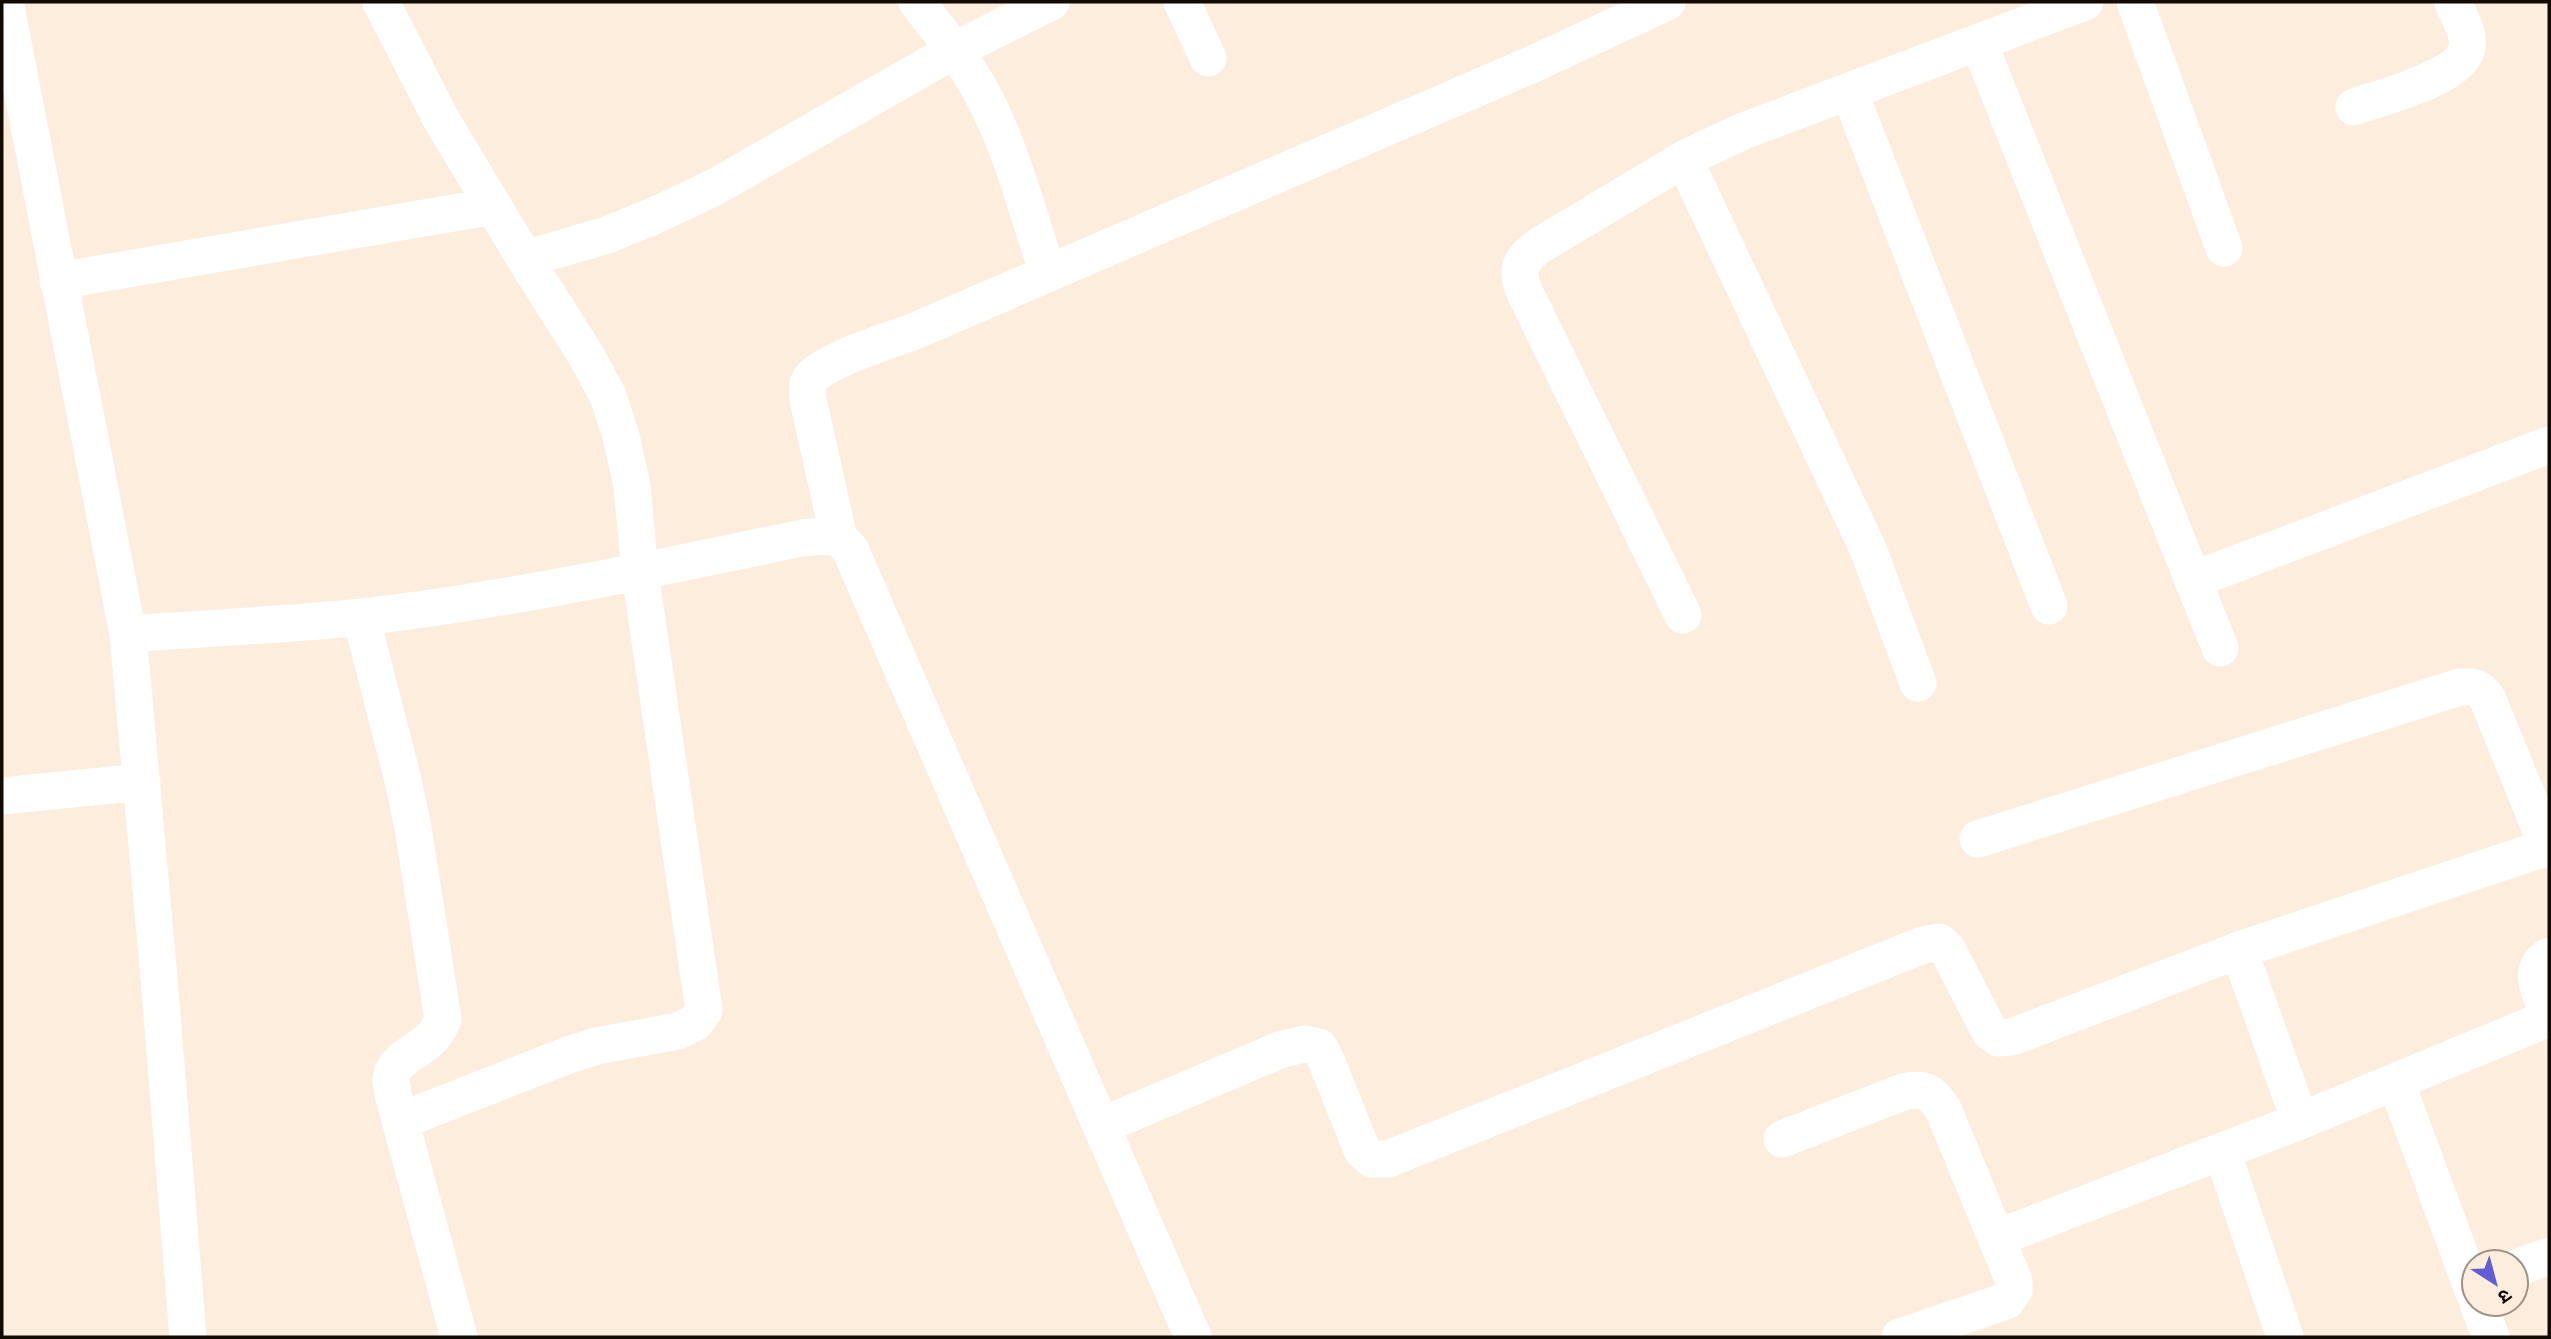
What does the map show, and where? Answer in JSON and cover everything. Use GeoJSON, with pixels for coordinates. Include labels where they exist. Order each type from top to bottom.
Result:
{"type":"FeatureCollection","features":[{"type":"Feature","properties":{"kind":"street"},"geometry":{"type":"LineString","coordinates":[[5,2],[128,634],[188,1337]]}},
{"type":"Feature","properties":{"kind":"street"},"geometry":{"type":"LineString","coordinates":[[381,2],[441,119],[524,259],[587,357],[608,396],[621,436],[632,486],[640,572],[704,1010],[696,1022],[678,1031],[584,1050],[400,1121]]}},
{"type":"Feature","properties":{"kind":"street"},"geometry":{"type":"LineString","coordinates":[[917,2],[972,76],[1003,140],[1048,273]]}},
{"type":"Feature","properties":{"kind":"street"},"geometry":{"type":"LineString","coordinates":[[524,259],[607,235],[715,187],[953,51],[1051,2]]}},
{"type":"Feature","properties":{"kind":"street"},"geometry":{"type":"LineString","coordinates":[[1182,2],[1208,58]]}},
{"type":"Feature","properties":{"kind":"street"},"geometry":{"type":"LineString","coordinates":[[1193,1337],[850,549],[839,538],[808,400],[808,382],[815,373],[833,362],[915,331],[1533,64],[1667,2]]}},
{"type":"Feature","properties":{"kind":"street"},"geometry":{"type":"LineString","coordinates":[[1683,615],[1518,275],[1522,261],[1537,247],[1684,159],[1741,132],[2085,2]]}},
{"type":"Feature","properties":{"kind":"street"},"geometry":{"type":"LineString","coordinates":[[2135,2],[2224,248]]}},
{"type":"Feature","properties":{"kind":"street"},"geometry":{"type":"LineString","coordinates":[[2354,107],[2441,76],[2459,63],[2467,48],[2466,33],[2453,2]]}},
{"type":"Feature","properties":{"kind":"street"},"geometry":{"type":"LineString","coordinates":[[1979,43],[2220,648]]}},
{"type":"Feature","properties":{"kind":"street"},"geometry":{"type":"LineString","coordinates":[[1849,91],[2049,606]]}},
{"type":"Feature","properties":{"kind":"street"},"geometry":{"type":"LineString","coordinates":[[1684,159],[1868,549],[1918,683]]}},
{"type":"Feature","properties":{"kind":"street"},"geometry":{"type":"LineString","coordinates":[[58,281],[494,205]]}},
{"type":"Feature","properties":{"kind":"street"},"geometry":{"type":"LineString","coordinates":[[2193,580],[2549,445]]}},
{"type":"Feature","properties":{"kind":"street"},"geometry":{"type":"LineString","coordinates":[[128,634],[361,617],[445,606],[640,572],[803,538],[839,538]]}},
{"type":"Feature","properties":{"kind":"street"},"geometry":{"type":"LineString","coordinates":[[361,617],[413,828],[443,1019],[438,1031],[428,1042],[403,1058],[391,1077],[400,1121],[459,1337]]}},
{"type":"Feature","properties":{"kind":"street"},"geometry":{"type":"LineString","coordinates":[[1101,1126],[1282,1049],[1305,1044],[1319,1047],[1326,1060],[1362,1150],[1372,1159],[1388,1159],[1923,945],[1939,942],[1947,949],[1990,1032],[1998,1038],[2012,1037],[2239,950],[2549,849],[2487,700],[2482,691],[2474,686],[2447,691],[1978,839]]}},
{"type":"Feature","properties":{"kind":"street"},"geometry":{"type":"LineString","coordinates":[[2,796],[142,782]]}},
{"type":"Feature","properties":{"kind":"street"},"geometry":{"type":"LineString","coordinates":[[2239,950],[2300,1121]]}},
{"type":"Feature","properties":{"kind":"street"},"geometry":{"type":"LineString","coordinates":[[1997,1238],[2300,1121],[2549,1018],[2535,975],[2538,965],[2549,956]]}},
{"type":"Feature","properties":{"kind":"street"},"geometry":{"type":"LineString","coordinates":[[2396,1082],[2460,1253]]}},
{"type":"Feature","properties":{"kind":"street"},"geometry":{"type":"LineString","coordinates":[[1782,1139],[1918,1088],[1932,1093],[1943,1109],[2014,1281],[2014,1290],[2006,1301],[1900,1337]]}},
{"type":"Feature","properties":{"kind":"street"},"geometry":{"type":"LineString","coordinates":[[2222,1151],[2285,1337]]}},
{"type":"Feature","properties":{"kind":"street"},"geometry":{"type":"LineString","coordinates":[[2530,1263],[2549,1256]]}},
{"type":"Feature","properties":{"kind":"street"},"geometry":{"type":"LineString","coordinates":[[2484,1318],[2491,1337]]}}]}
